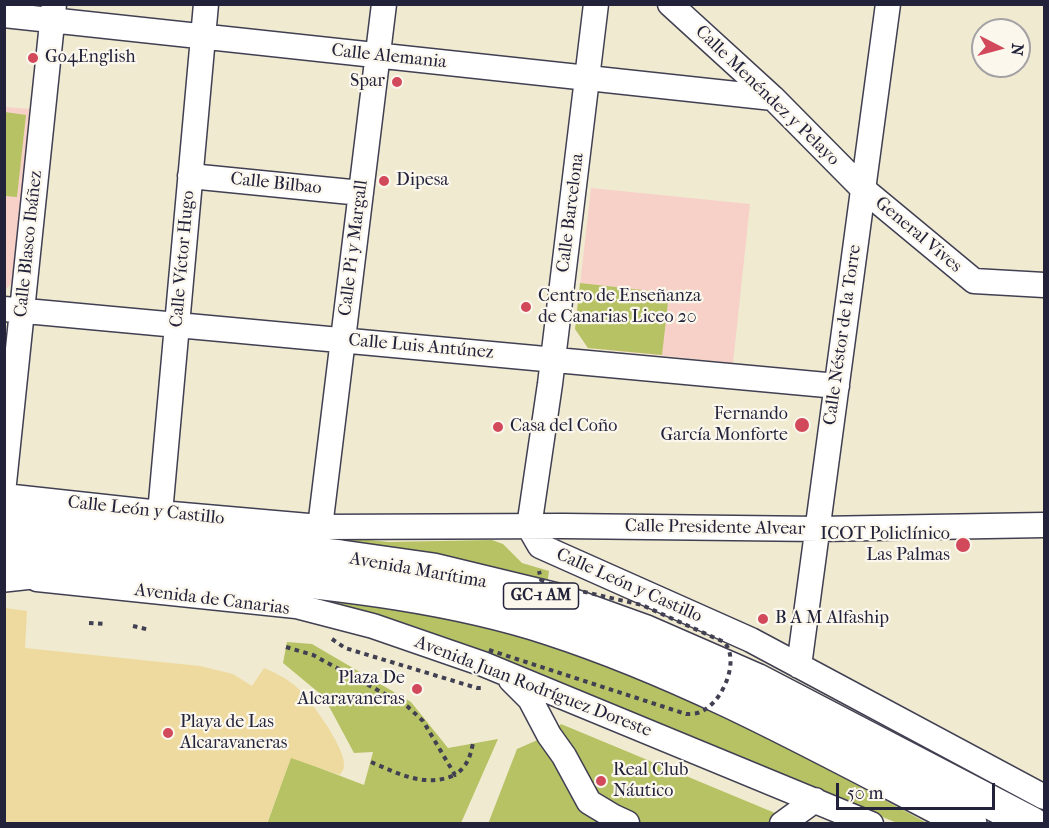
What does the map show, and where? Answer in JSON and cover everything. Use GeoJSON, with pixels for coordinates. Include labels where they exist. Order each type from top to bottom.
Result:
{"type":"FeatureCollection","features":[{"type":"Feature","properties":{"kind":"highway","name":"Avenida Marítima"},"geometry":{"type":"LineString","coordinates":[[4,520],[353,558],[433,570],[557,600],[646,632],[756,680],[1032,824]]}},
{"type":"Feature","properties":{"kind":"highway","name":"Avenida Marítima"},"geometry":{"type":"LineString","coordinates":[[4,549],[338,584],[428,597],[547,627],[632,657],[746,708],[970,824]]}},
{"type":"Feature","properties":{"kind":"highway"},"geometry":{"type":"LineString","coordinates":[[4,575],[122,562]]}},
{"type":"Feature","properties":{"kind":"street","name":"Calle Víctor Hugo"},"geometry":{"type":"LineString","coordinates":[[160,513],[206,4]]}},
{"type":"Feature","properties":{"kind":"street","name":"Calle Pi y Margall"},"geometry":{"type":"LineString","coordinates":[[320,527],[384,4]]}},
{"type":"Feature","properties":{"kind":"street","name":"Calle Barcelona"},"geometry":{"type":"LineString","coordinates":[[529,527],[553,360],[596,4]]}},
{"type":"Feature","properties":{"kind":"street","name":"Calle Menéndez y Pelayo"},"geometry":{"type":"LineString","coordinates":[[670,4],[773,98],[863,189]]}},
{"type":"Feature","properties":{"kind":"street","name":"Calle Néstor de la Torre"},"geometry":{"type":"LineString","coordinates":[[799,666],[888,4]]}},
{"type":"Feature","properties":{"kind":"street","name":"Calle Alemania"},"geometry":{"type":"LineString","coordinates":[[4,15],[54,12],[203,36],[773,98]]}},
{"type":"Feature","properties":{"kind":"street","name":"Calle Blasco Ibáñez"},"geometry":{"type":"LineString","coordinates":[[4,483],[13,309],[54,12]]}},
{"type":"Feature","properties":{"kind":"street","name":"Calle Bilbao"},"geometry":{"type":"LineString","coordinates":[[190,176],[361,193]]}},
{"type":"Feature","properties":{"kind":"street","name":"General Vives"},"geometry":{"type":"LineString","coordinates":[[863,189],[974,281],[1044,285]]}},
{"type":"Feature","properties":{"kind":"street","name":"Calle Luis Antúnez"},"geometry":{"type":"LineString","coordinates":[[13,309],[837,386]]}},
{"type":"Feature","properties":{"kind":"street","name":"Calle León y Castillo"},"geometry":{"type":"LineString","coordinates":[[4,496],[320,527],[529,527],[540,546],[751,640],[1044,797]]}},
{"type":"Feature","properties":{"kind":"street","name":"Calle Presidente Alvear"},"geometry":{"type":"LineString","coordinates":[[529,527],[819,529],[1044,525]]}},
{"type":"Feature","properties":{"kind":"street","name":"Avenida Juan Rodríguez Doreste"},"geometry":{"type":"LineString","coordinates":[[4,575],[296,606],[373,626],[461,655],[871,824]]}},
{"type":"Feature","properties":{"kind":"street"},"geometry":{"type":"LineString","coordinates":[[503,672],[530,699],[589,802],[627,823]]}},
{"type":"Feature","properties":{"kind":"street"},"geometry":{"type":"LineString","coordinates":[[782,824],[815,800]]}},
{"type":"Feature","properties":{"kind":"path"},"geometry":{"type":"LineString","coordinates":[[489,650],[686,714],[701,712],[709,706],[727,683],[731,664],[729,648],[724,642],[642,605],[550,584],[541,580],[539,571]]}},
{"type":"Feature","properties":{"kind":"path"},"geometry":{"type":"LineString","coordinates":[[89,623],[105,624]]}},
{"type":"Feature","properties":{"kind":"path"},"geometry":{"type":"LineString","coordinates":[[133,626],[150,630]]}},
{"type":"Feature","properties":{"kind":"path"},"geometry":{"type":"LineString","coordinates":[[327,636],[345,648],[477,688]]}},
{"type":"Feature","properties":{"kind":"path"},"geometry":{"type":"LineString","coordinates":[[286,647],[314,655],[407,706],[423,721],[455,775]]}},
{"type":"Feature","properties":{"kind":"path"},"geometry":{"type":"LineString","coordinates":[[371,762],[410,778],[427,781],[444,780],[464,769],[470,758],[473,743]]}},
{"type":"Feature","properties":{"kind":"shaded area"},"geometry":{"type":"Polygon","coordinates":[[[5,107],[31,109],[12,283],[5,290],[5,107]]]}},
{"type":"Feature","properties":{"kind":"shaded area"},"geometry":{"type":"Polygon","coordinates":[[[591,188],[750,204],[733,363],[588,348],[575,329],[591,188]]]}},
{"type":"Feature","properties":{"kind":"green space"},"geometry":{"type":"Polygon","coordinates":[[[5,112],[26,115],[17,197],[5,196],[5,112]]]}},
{"type":"Feature","properties":{"kind":"green space"},"geometry":{"type":"Polygon","coordinates":[[[580,283],[669,293],[662,355],[588,348],[575,329],[580,283]]]}},
{"type":"Feature","properties":{"kind":"green space"},"geometry":{"type":"Polygon","coordinates":[[[207,524],[389,542],[492,540],[503,544],[522,563],[549,571],[547,586],[207,524]]]}},
{"type":"Feature","properties":{"kind":"green space"},"geometry":{"type":"Polygon","coordinates":[[[200,583],[458,616],[601,657],[790,749],[927,823],[897,823],[518,664],[416,627],[384,618],[200,583]]]}},
{"type":"Feature","properties":{"kind":"green space"},"geometry":{"type":"Polygon","coordinates":[[[287,642],[312,644],[411,702],[448,748],[498,739],[461,823],[267,824],[291,757],[364,785],[373,752],[354,753],[324,697],[283,663],[287,642]]]}},
{"type":"Feature","properties":{"kind":"green space","name":"Real Club Náutico"},"geometry":{"type":"Polygon","coordinates":[[[561,724],[799,823],[488,824],[517,749],[549,735],[561,724]]]}},
{"type":"Feature","properties":{"kind":"sand","name":"Playa de Las Alcaravaneras"},"geometry":{"type":"Polygon","coordinates":[[[5,608],[27,611],[25,648],[200,666],[233,674],[252,686],[264,668],[275,673],[290,681],[325,722],[339,747],[343,758],[343,770],[340,775],[291,758],[267,823],[5,823],[5,608]]]}},
{"type":"Feature","properties":{"kind":"place","name":"Go4English"},"geometry":{"type":"Point","coordinates":[33,58]}},
{"type":"Feature","properties":{"kind":"place","name":"Spar"},"geometry":{"type":"Point","coordinates":[397,82]}},
{"type":"Feature","properties":{"kind":"place","name":"Dipesa"},"geometry":{"type":"Point","coordinates":[384,181]}},
{"type":"Feature","properties":{"kind":"place","name":"Centro de Enseñanza de Canarias Liceo 20"},"geometry":{"type":"Point","coordinates":[526,307]}},
{"type":"Feature","properties":{"kind":"place","name":"Fernando García Monforte"},"geometry":{"type":"Point","coordinates":[802,425]}},
{"type":"Feature","properties":{"kind":"place","name":"Casa del Coño"},"geometry":{"type":"Point","coordinates":[498,427]}},
{"type":"Feature","properties":{"kind":"place","name":"ICOT Policlínico Las Palmas"},"geometry":{"type":"Point","coordinates":[963,545]}},
{"type":"Feature","properties":{"kind":"place","name":"B A M Alfaship"},"geometry":{"type":"Point","coordinates":[763,619]}},
{"type":"Feature","properties":{"kind":"place","name":"Plaza De Alcaravaneras"},"geometry":{"type":"Point","coordinates":[417,689]}},
{"type":"Feature","properties":{"kind":"place","name":"Playa de Las Alcaravaneras"},"geometry":{"type":"Point","coordinates":[168,733]}},
{"type":"Feature","properties":{"kind":"place","name":"Real Club Náutico"},"geometry":{"type":"Point","coordinates":[601,781]}}]}
